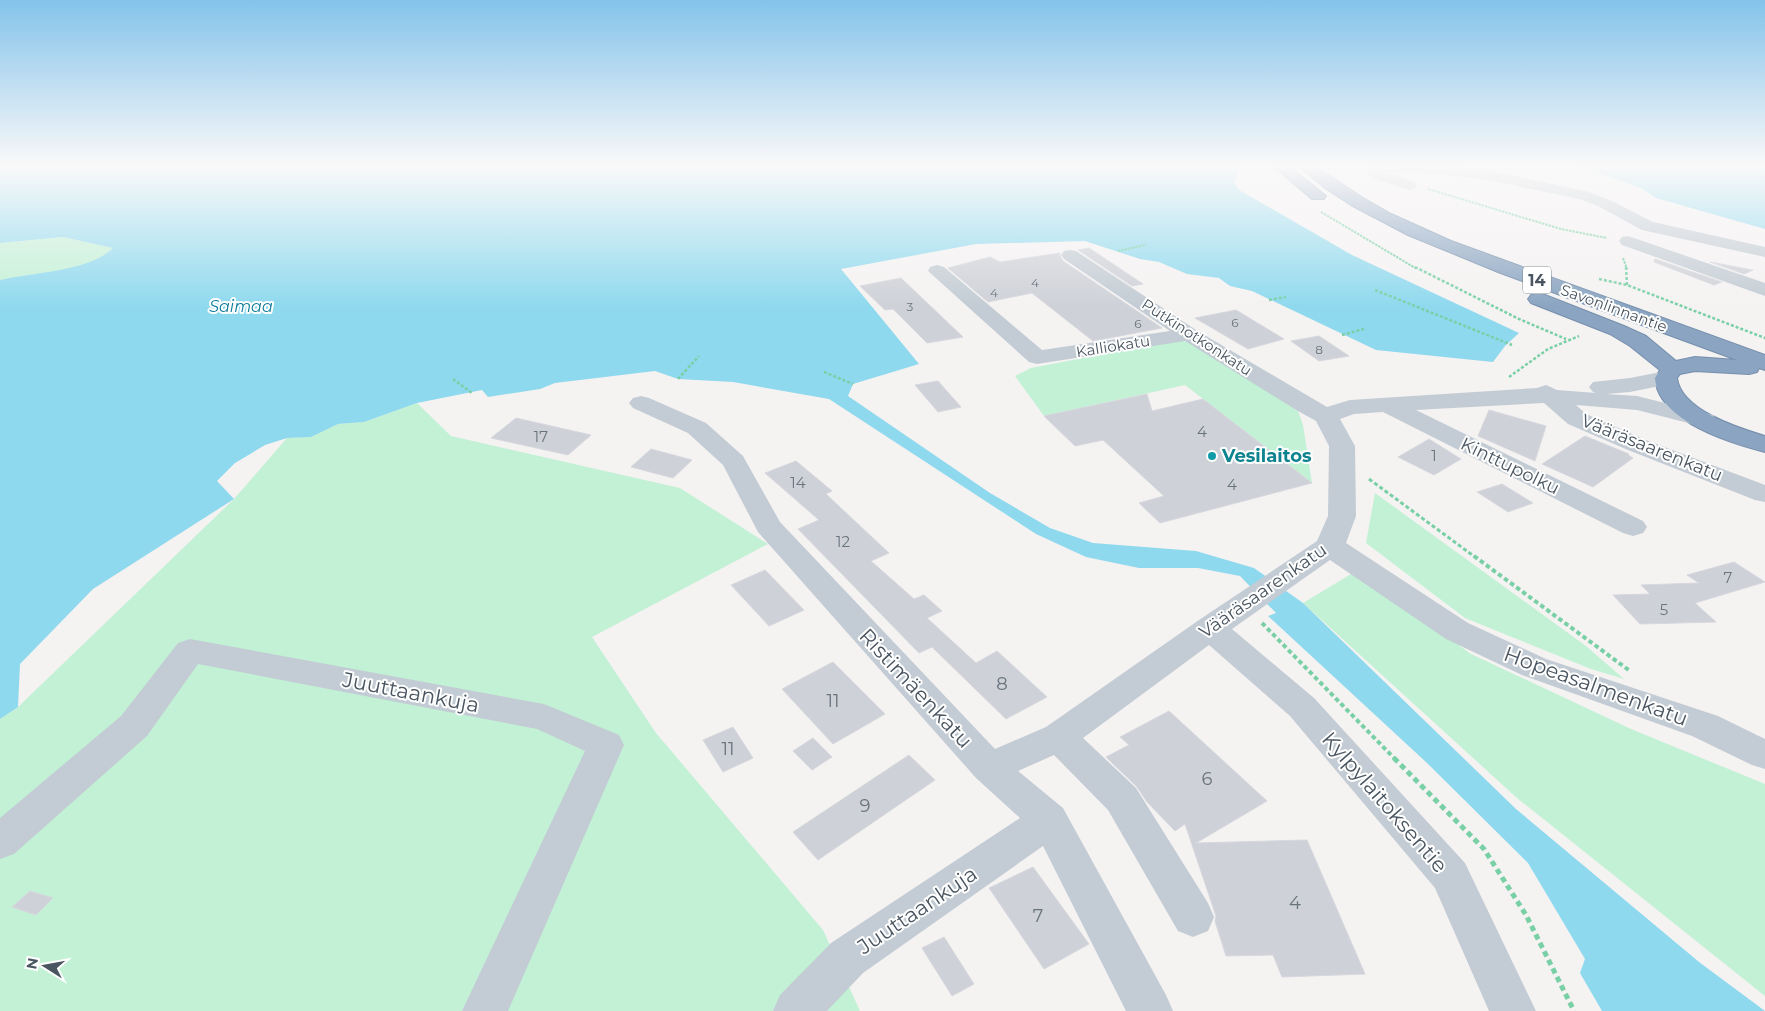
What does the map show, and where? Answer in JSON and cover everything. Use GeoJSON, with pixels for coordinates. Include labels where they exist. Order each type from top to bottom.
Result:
{"type":"FeatureCollection","features":[{"type":"Feature","properties":{"kind":"highway","name":"Savonlinnantie"},"geometry":{"type":"LineString","coordinates":[[1349,213],[1375,227],[1638,341],[1669,373]]}},
{"type":"Feature","properties":{"kind":"highway","name":"Savonlinnantie"},"geometry":{"type":"LineString","coordinates":[[1379,213],[1482,260],[1765,363]]}},
{"type":"Feature","properties":{"kind":"highway"},"geometry":{"type":"LineString","coordinates":[[1669,373],[1695,364],[1716,364],[1765,370]]}},
{"type":"Feature","properties":{"kind":"highway","name":"14"},"geometry":{"type":"LineString","coordinates":[[1669,373],[1668,389],[1675,399],[1704,420],[1765,444]]}},
{"type":"Feature","properties":{"kind":"street"},"geometry":{"type":"LineString","coordinates":[[1623,213],[1648,226],[1765,252]]}},
{"type":"Feature","properties":{"kind":"street"},"geometry":{"type":"LineString","coordinates":[[1628,241],[1648,226]]}},
{"type":"Feature","properties":{"kind":"street"},"geometry":{"type":"LineString","coordinates":[[1628,241],[1765,290]]}},
{"type":"Feature","properties":{"kind":"street","name":"Putkinotkonkatu"},"geometry":{"type":"LineString","coordinates":[[1070,256],[1189,334],[1306,406],[1326,416]]}},
{"type":"Feature","properties":{"kind":"street","name":"Kalliokatu"},"geometry":{"type":"LineString","coordinates":[[937,271],[1037,357],[1189,334]]}},
{"type":"Feature","properties":{"kind":"street","name":"Vääräsaarenkatu"},"geometry":{"type":"LineString","coordinates":[[989,768],[1059,737],[1210,628],[1330,546],[1342,516],[1342,446],[1326,416],[1350,406],[1630,385],[1669,373]]}},
{"type":"Feature","properties":{"kind":"street"},"geometry":{"type":"LineString","coordinates":[[1531,392],[1637,403],[1704,420]]}},
{"type":"Feature","properties":{"kind":"street","name":"Vääräsaarenkatu"},"geometry":{"type":"LineString","coordinates":[[1531,392],[1577,419],[1637,445],[1765,494]]}},
{"type":"Feature","properties":{"kind":"street","name":"Ristimäenkatu"},"geometry":{"type":"LineString","coordinates":[[641,403],[697,428],[734,461],[768,526],[989,768],[1049,820],[1084,882],[1150,1011]]}},
{"type":"Feature","properties":{"kind":"street","name":"Kinttupolku"},"geometry":{"type":"LineString","coordinates":[[1387,404],[1634,527]]}},
{"type":"Feature","properties":{"kind":"street","name":"Hopeasalmenkatu"},"geometry":{"type":"LineString","coordinates":[[1330,546],[1466,635],[1534,668],[1704,726],[1765,755]]}},
{"type":"Feature","properties":{"kind":"street","name":"Kylpylaitoksentie"},"geometry":{"type":"LineString","coordinates":[[1210,628],[1302,707],[1450,876],[1513,1011]]}},
{"type":"Feature","properties":{"kind":"street","name":"Juuttaankuja"},"geometry":{"type":"LineString","coordinates":[[0,842],[134,726],[190,651],[544,716],[606,745],[485,1011]]}},
{"type":"Feature","properties":{"kind":"street"},"geometry":{"type":"LineString","coordinates":[[1059,737],[1122,800],[1194,917]]}},
{"type":"Feature","properties":{"kind":"street","name":"Juuttaankuja"},"geometry":{"type":"LineString","coordinates":[[796,1011],[847,958],[1049,820]]}},
{"type":"Feature","properties":{"kind":"path"},"geometry":{"type":"LineString","coordinates":[[1323,213],[1402,261],[1519,319],[1567,340],[1548,349],[1515,371],[1531,392]]}},
{"type":"Feature","properties":{"kind":"path"},"geometry":{"type":"LineString","coordinates":[[1509,213],[1545,225],[1590,236],[1628,241]]}},
{"type":"Feature","properties":{"kind":"path"},"geometry":{"type":"LineString","coordinates":[[1118,251],[1146,245]]}},
{"type":"Feature","properties":{"kind":"path"},"geometry":{"type":"LineString","coordinates":[[1375,290],[1512,344]]}},
{"type":"Feature","properties":{"kind":"path"},"geometry":{"type":"LineString","coordinates":[[1270,300],[1286,297]]}},
{"type":"Feature","properties":{"kind":"path"},"geometry":{"type":"LineString","coordinates":[[1673,304],[1765,338]]}},
{"type":"Feature","properties":{"kind":"path"},"geometry":{"type":"LineString","coordinates":[[1342,335],[1364,329]]}},
{"type":"Feature","properties":{"kind":"path"},"geometry":{"type":"LineString","coordinates":[[678,379],[699,356]]}},
{"type":"Feature","properties":{"kind":"path"},"geometry":{"type":"LineString","coordinates":[[824,372],[853,384]]}},
{"type":"Feature","properties":{"kind":"path"},"geometry":{"type":"LineString","coordinates":[[453,378],[472,393]]}},
{"type":"Feature","properties":{"kind":"path"},"geometry":{"type":"LineString","coordinates":[[1342,446],[1366,477],[1634,674]]}},
{"type":"Feature","properties":{"kind":"green space"},"geometry":{"type":"Polygon","coordinates":[[[63,237],[113,248],[102,256],[75,267],[0,280],[0,243],[63,237]]]}},
{"type":"Feature","properties":{"kind":"green space"},"geometry":{"type":"Polygon","coordinates":[[[1183,341],[1206,347],[1298,411],[1303,425],[1312,483],[1185,385],[1044,416],[1015,376],[1031,368],[1167,342],[1183,341]]]}},
{"type":"Feature","properties":{"kind":"green space"},"geometry":{"type":"Polygon","coordinates":[[[417,403],[451,436],[680,488],[768,544],[592,637],[656,733],[823,930],[860,1011],[0,1011],[0,719],[18,707],[234,499],[287,438],[311,437],[338,424],[364,422],[417,403]]]}},
{"type":"Feature","properties":{"kind":"green space"},"geometry":{"type":"Polygon","coordinates":[[[1375,493],[1586,646],[1624,679],[1591,669],[1465,618],[1366,543],[1375,493]]]}},
{"type":"Feature","properties":{"kind":"green space"},"geometry":{"type":"Polygon","coordinates":[[[1356,571],[1471,654],[1631,729],[1765,784],[1765,996],[1517,798],[1303,603],[1356,571]]]}},
{"type":"Feature","properties":{"kind":"water","name":"Saimaa"},"geometry":{"type":"Polygon","coordinates":[[[0,213],[1279,213],[1352,255],[1519,333],[1505,346],[1493,362],[1376,350],[1252,291],[1230,286],[1219,278],[1187,274],[1159,262],[1140,259],[1085,241],[976,244],[841,269],[919,364],[853,384],[848,396],[990,493],[1050,528],[1093,543],[1196,551],[1254,568],[1303,603],[1516,809],[1699,962],[1765,1011],[1602,1011],[1580,973],[1585,959],[1528,863],[1427,763],[1268,616],[1276,613],[1240,576],[1198,568],[1139,568],[1086,557],[1036,534],[829,399],[733,382],[678,379],[655,371],[555,383],[540,389],[488,397],[482,390],[417,403],[364,422],[338,424],[311,437],[287,438],[265,445],[235,463],[217,481],[234,499],[93,589],[20,664],[18,707],[0,719],[0,280],[75,267],[102,256],[113,248],[63,237],[0,243],[0,213]]]}},
{"type":"Feature","properties":{"kind":"water"},"geometry":{"type":"Polygon","coordinates":[[[1709,213],[1765,213],[1765,229],[1709,213]]]}},
{"type":"Feature","properties":{"kind":"building"},"geometry":{"type":"Polygon","coordinates":[[[1089,248],[1143,284],[1132,286],[1078,250],[1089,248]]]}},
{"type":"Feature","properties":{"kind":"building"},"geometry":{"type":"Polygon","coordinates":[[[1060,253],[1063,261],[1162,328],[1093,341],[1032,293],[988,302],[948,268],[990,257],[1000,262],[1060,253]]]}},
{"type":"Feature","properties":{"kind":"building"},"geometry":{"type":"Polygon","coordinates":[[[1655,259],[1722,282],[1714,285],[1654,262],[1655,259]]]}},
{"type":"Feature","properties":{"kind":"building"},"geometry":{"type":"Polygon","coordinates":[[[1710,262],[1753,270],[1744,274],[1710,262]]]}},
{"type":"Feature","properties":{"kind":"building"},"geometry":{"type":"Polygon","coordinates":[[[901,278],[963,337],[927,343],[893,309],[885,310],[860,286],[901,278]]]}},
{"type":"Feature","properties":{"kind":"building"},"geometry":{"type":"Polygon","coordinates":[[[1236,310],[1284,339],[1248,349],[1195,318],[1236,310]]]}},
{"type":"Feature","properties":{"kind":"building"},"geometry":{"type":"Polygon","coordinates":[[[1319,336],[1349,356],[1319,361],[1291,341],[1319,336]]]}},
{"type":"Feature","properties":{"kind":"building"},"geometry":{"type":"Polygon","coordinates":[[[938,381],[961,407],[938,412],[915,385],[938,381]]]}},
{"type":"Feature","properties":{"kind":"building","name":"Vesilaitos"},"geometry":{"type":"Polygon","coordinates":[[[1147,394],[1152,411],[1203,399],[1312,483],[1160,523],[1139,503],[1164,496],[1103,440],[1075,446],[1044,416],[1147,394]]]}},
{"type":"Feature","properties":{"kind":"building"},"geometry":{"type":"Polygon","coordinates":[[[1489,410],[1546,426],[1535,461],[1478,436],[1489,410]]]}},
{"type":"Feature","properties":{"kind":"building"},"geometry":{"type":"Polygon","coordinates":[[[516,418],[591,435],[568,455],[491,438],[516,418]]]}},
{"type":"Feature","properties":{"kind":"building"},"geometry":{"type":"Polygon","coordinates":[[[1585,436],[1629,454],[1633,458],[1593,487],[1542,464],[1585,436]]]}},
{"type":"Feature","properties":{"kind":"building"},"geometry":{"type":"Polygon","coordinates":[[[1429,439],[1461,459],[1434,475],[1398,457],[1429,439]]]}},
{"type":"Feature","properties":{"kind":"building"},"geometry":{"type":"Polygon","coordinates":[[[651,449],[692,460],[673,478],[631,467],[651,449]]]}},
{"type":"Feature","properties":{"kind":"building"},"geometry":{"type":"Polygon","coordinates":[[[796,461],[832,491],[826,494],[889,553],[871,561],[914,599],[924,595],[942,611],[927,618],[976,663],[997,651],[1047,697],[1006,719],[932,647],[919,653],[798,529],[819,520],[765,473],[796,461]]]}},
{"type":"Feature","properties":{"kind":"building"},"geometry":{"type":"Polygon","coordinates":[[[1502,484],[1533,503],[1508,512],[1477,492],[1502,484]]]}},
{"type":"Feature","properties":{"kind":"building"},"geometry":{"type":"Polygon","coordinates":[[[1734,562],[1765,582],[1695,603],[1716,622],[1640,624],[1613,595],[1650,594],[1641,585],[1699,583],[1687,575],[1734,562]]]}},
{"type":"Feature","properties":{"kind":"building"},"geometry":{"type":"Polygon","coordinates":[[[765,570],[804,610],[769,626],[731,585],[765,570]]]}},
{"type":"Feature","properties":{"kind":"building"},"geometry":{"type":"Polygon","coordinates":[[[833,662],[885,714],[833,744],[782,689],[833,662]]]}},
{"type":"Feature","properties":{"kind":"building"},"geometry":{"type":"Polygon","coordinates":[[[1169,711],[1267,801],[1196,843],[1307,840],[1365,974],[1282,977],[1273,955],[1226,956],[1215,921],[1216,916],[1185,824],[1175,831],[1147,802],[1137,787],[1106,757],[1129,745],[1120,737],[1169,711]]]}},
{"type":"Feature","properties":{"kind":"building"},"geometry":{"type":"Polygon","coordinates":[[[733,727],[753,758],[723,772],[703,740],[733,727]]]}},
{"type":"Feature","properties":{"kind":"building"},"geometry":{"type":"Polygon","coordinates":[[[813,738],[832,757],[812,770],[793,751],[813,738]]]}},
{"type":"Feature","properties":{"kind":"building"},"geometry":{"type":"Polygon","coordinates":[[[909,755],[935,780],[818,860],[793,832],[909,755]]]}},
{"type":"Feature","properties":{"kind":"building"},"geometry":{"type":"Polygon","coordinates":[[[1033,867],[1089,944],[1044,969],[989,888],[1033,867]]]}},
{"type":"Feature","properties":{"kind":"building"},"geometry":{"type":"Polygon","coordinates":[[[30,891],[53,898],[36,915],[12,907],[30,891]]]}},
{"type":"Feature","properties":{"kind":"building"},"geometry":{"type":"Polygon","coordinates":[[[944,937],[974,984],[952,996],[922,948],[944,937]]]}},
{"type":"Feature","properties":{"kind":"place","name":"Vesilaitos"},"geometry":{"type":"Point","coordinates":[1212,456]}}]}
